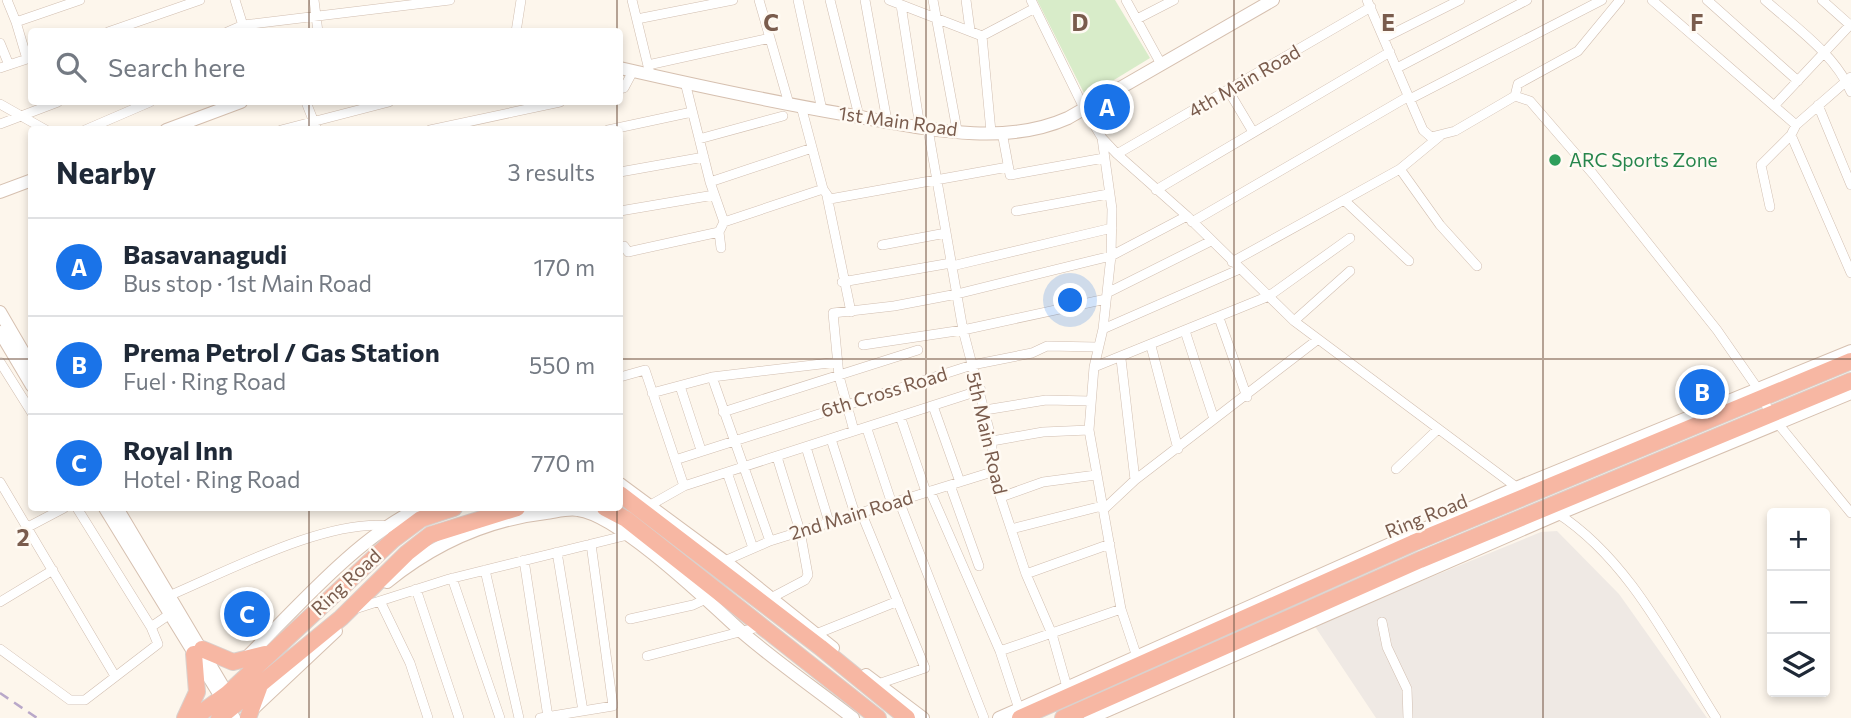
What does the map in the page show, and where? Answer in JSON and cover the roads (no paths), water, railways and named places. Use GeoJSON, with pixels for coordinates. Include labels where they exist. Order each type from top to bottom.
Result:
{"type":"FeatureCollection","features":[{"type":"Feature","properties":{"kind":"highway","name":"Ring Road"},"geometry":{"type":"LineString","coordinates":[[1020,713],[1413,542],[1534,495],[1760,394],[1851,361]]}},
{"type":"Feature","properties":{"kind":"highway","name":"Ring Road"},"geometry":{"type":"LineString","coordinates":[[1063,718],[1420,560],[1554,511],[1774,420],[1851,381]]}},
{"type":"Feature","properties":{"kind":"highway"},"geometry":{"type":"LineString","coordinates":[[623,496],[647,508],[679,539],[718,563],[908,718]]}},
{"type":"Feature","properties":{"kind":"highway","name":"Ring Road"},"geometry":{"type":"LineString","coordinates":[[234,711],[271,652],[421,519],[445,511]]}},
{"type":"Feature","properties":{"kind":"highway","name":"Ring Road"},"geometry":{"type":"LineString","coordinates":[[194,718],[234,711],[341,618],[407,553],[430,535],[507,511]]}},
{"type":"Feature","properties":{"kind":"highway"},"geometry":{"type":"LineString","coordinates":[[608,511],[634,533],[665,551],[751,629],[808,662],[878,718]]}},
{"type":"Feature","properties":{"kind":"highway"},"geometry":{"type":"LineString","coordinates":[[665,551],[679,539]]}},
{"type":"Feature","properties":{"kind":"highway"},"geometry":{"type":"LineString","coordinates":[[185,718],[197,692],[198,651],[222,659],[244,660],[271,652]]}},
{"type":"Feature","properties":{"kind":"street"},"geometry":{"type":"LineString","coordinates":[[7,0],[28,55]]}},
{"type":"Feature","properties":{"kind":"street"},"geometry":{"type":"LineString","coordinates":[[16,22],[80,0]]}},
{"type":"Feature","properties":{"kind":"street"},"geometry":{"type":"LineString","coordinates":[[120,28],[200,0]]}},
{"type":"Feature","properties":{"kind":"street"},"geometry":{"type":"LineString","coordinates":[[235,0],[244,28],[315,15],[450,0]]}},
{"type":"Feature","properties":{"kind":"street"},"geometry":{"type":"LineString","coordinates":[[314,0],[317,28]]}},
{"type":"Feature","properties":{"kind":"street"},"geometry":{"type":"LineString","coordinates":[[517,28],[521,0]]}},
{"type":"Feature","properties":{"kind":"street"},"geometry":{"type":"LineString","coordinates":[[632,0],[649,70],[770,38]]}},
{"type":"Feature","properties":{"kind":"street"},"geometry":{"type":"LineString","coordinates":[[637,19],[733,0]]}},
{"type":"Feature","properties":{"kind":"street"},"geometry":{"type":"LineString","coordinates":[[759,0],[770,38],[812,148],[825,193],[850,312]]}},
{"type":"Feature","properties":{"kind":"street"},"geometry":{"type":"LineString","coordinates":[[798,0],[822,110]]}},
{"type":"Feature","properties":{"kind":"street"},"geometry":{"type":"LineString","coordinates":[[830,0],[859,116]]}},
{"type":"Feature","properties":{"kind":"street"},"geometry":{"type":"LineString","coordinates":[[865,0],[887,121]]}},
{"type":"Feature","properties":{"kind":"street"},"geometry":{"type":"LineString","coordinates":[[889,0],[982,36]]}},
{"type":"Feature","properties":{"kind":"street"},"geometry":{"type":"LineString","coordinates":[[933,0],[957,131]]}},
{"type":"Feature","properties":{"kind":"street"},"geometry":{"type":"LineString","coordinates":[[966,0],[970,30]]}},
{"type":"Feature","properties":{"kind":"street"},"geometry":{"type":"LineString","coordinates":[[1126,0],[1161,64]]}},
{"type":"Feature","properties":{"kind":"street"},"geometry":{"type":"LineString","coordinates":[[1137,19],[1174,0]]}},
{"type":"Feature","properties":{"kind":"street","name":"1st Main Road"},"geometry":{"type":"LineString","coordinates":[[623,69],[649,70],[685,82],[924,128],[996,132],[1047,127],[1273,0]]}},
{"type":"Feature","properties":{"kind":"street"},"geometry":{"type":"LineString","coordinates":[[1384,38],[1460,0]]}},
{"type":"Feature","properties":{"kind":"street"},"geometry":{"type":"LineString","coordinates":[[1397,68],[1527,0]]}},
{"type":"Feature","properties":{"kind":"street"},"geometry":{"type":"LineString","coordinates":[[854,431],[839,376],[833,313],[957,293],[1111,256],[1190,219],[1409,97],[1602,0]]}},
{"type":"Feature","properties":{"kind":"street"},"geometry":{"type":"LineString","coordinates":[[1516,96],[1518,84],[1578,51],[1620,0]]}},
{"type":"Feature","properties":{"kind":"street"},"geometry":{"type":"LineString","coordinates":[[1707,0],[1798,81]]}},
{"type":"Feature","properties":{"kind":"street"},"geometry":{"type":"LineString","coordinates":[[1765,0],[1849,79],[1851,92]]}},
{"type":"Feature","properties":{"kind":"street"},"geometry":{"type":"LineString","coordinates":[[1774,106],[1851,25],[1822,0]]}},
{"type":"Feature","properties":{"kind":"street"},"geometry":{"type":"LineString","coordinates":[[1656,1],[1796,125]]}},
{"type":"Feature","properties":{"kind":"street"},"geometry":{"type":"LineString","coordinates":[[982,36],[1033,4],[1084,108],[1102,138],[1117,154],[1190,219],[1236,266],[1317,340],[1516,488],[1534,495]]}},
{"type":"Feature","properties":{"kind":"street"},"geometry":{"type":"LineString","coordinates":[[1369,4],[1423,130],[1431,136],[1455,131],[1516,96],[1530,101],[1593,174],[1717,330],[1774,420],[1851,513]]}},
{"type":"Feature","properties":{"kind":"street","name":"4th Main Road"},"geometry":{"type":"LineString","coordinates":[[1117,154],[1369,4]]}},
{"type":"Feature","properties":{"kind":"street","name":"5th Main Road"},"geometry":{"type":"LineString","coordinates":[[901,5],[963,330],[981,390],[992,441],[992,472],[1026,574],[1052,634],[1068,687]]}},
{"type":"Feature","properties":{"kind":"street"},"geometry":{"type":"LineString","coordinates":[[982,36],[996,132],[1010,175],[1104,158]]}},
{"type":"Feature","properties":{"kind":"street"},"geometry":{"type":"LineString","coordinates":[[0,43],[4,66],[28,58]]}},
{"type":"Feature","properties":{"kind":"street"},"geometry":{"type":"LineString","coordinates":[[1156,190],[1390,52]]}},
{"type":"Feature","properties":{"kind":"street"},"geometry":{"type":"LineString","coordinates":[[623,88],[633,71]]}},
{"type":"Feature","properties":{"kind":"street"},"geometry":{"type":"LineString","coordinates":[[1770,207],[1761,165],[1791,135],[1796,125],[1849,79]]}},
{"type":"Feature","properties":{"kind":"street"},"geometry":{"type":"LineString","coordinates":[[685,82],[710,182],[724,222],[719,232],[722,248]]}},
{"type":"Feature","properties":{"kind":"street"},"geometry":{"type":"LineString","coordinates":[[1228,90],[1253,132]]}},
{"type":"Feature","properties":{"kind":"street"},"geometry":{"type":"LineString","coordinates":[[0,104],[39,126]]}},
{"type":"Feature","properties":{"kind":"street"},"geometry":{"type":"LineString","coordinates":[[0,124],[51,105]]}},
{"type":"Feature","properties":{"kind":"street"},"geometry":{"type":"LineString","coordinates":[[94,126],[143,105]]}},
{"type":"Feature","properties":{"kind":"street"},"geometry":{"type":"LineString","coordinates":[[177,126],[233,105]]}},
{"type":"Feature","properties":{"kind":"street"},"geometry":{"type":"LineString","coordinates":[[307,105],[315,125],[379,105]]}},
{"type":"Feature","properties":{"kind":"street"},"geometry":{"type":"LineString","coordinates":[[449,126],[546,105]]}},
{"type":"Feature","properties":{"kind":"street"},"geometry":{"type":"LineString","coordinates":[[1818,105],[1851,185]]}},
{"type":"Feature","properties":{"kind":"street"},"geometry":{"type":"LineString","coordinates":[[623,127],[692,112]]}},
{"type":"Feature","properties":{"kind":"street"},"geometry":{"type":"LineString","coordinates":[[699,139],[783,116]]}},
{"type":"Feature","properties":{"kind":"street"},"geometry":{"type":"LineString","coordinates":[[1791,135],[1851,273]]}},
{"type":"Feature","properties":{"kind":"street"},"geometry":{"type":"LineString","coordinates":[[1103,329],[1236,266],[1400,169],[1440,136]]}},
{"type":"Feature","properties":{"kind":"street"},"geometry":{"type":"LineString","coordinates":[[1102,138],[1112,209],[1111,256],[1103,329],[1094,367],[1089,430],[1121,609],[1137,657]]}},
{"type":"Feature","properties":{"kind":"street"},"geometry":{"type":"LineString","coordinates":[[710,182],[812,148]]}},
{"type":"Feature","properties":{"kind":"street"},"geometry":{"type":"LineString","coordinates":[[623,171],[704,157]]}},
{"type":"Feature","properties":{"kind":"street"},"geometry":{"type":"LineString","coordinates":[[724,222],[825,193],[842,199],[936,178],[1008,167]]}},
{"type":"Feature","properties":{"kind":"street"},"geometry":{"type":"LineString","coordinates":[[1400,169],[1440,225],[1477,266]]}},
{"type":"Feature","properties":{"kind":"street"},"geometry":{"type":"LineString","coordinates":[[0,192],[28,182]]}},
{"type":"Feature","properties":{"kind":"street"},"geometry":{"type":"LineString","coordinates":[[1016,211],[1108,194]]}},
{"type":"Feature","properties":{"kind":"street"},"geometry":{"type":"LineString","coordinates":[[623,210],[714,195]]}},
{"type":"Feature","properties":{"kind":"street"},"geometry":{"type":"LineString","coordinates":[[1344,200],[1409,261]]}},
{"type":"Feature","properties":{"kind":"street"},"geometry":{"type":"LineString","coordinates":[[842,282],[952,264],[1112,228]]}},
{"type":"Feature","properties":{"kind":"street"},"geometry":{"type":"LineString","coordinates":[[623,246],[628,252],[719,232]]}},
{"type":"Feature","properties":{"kind":"street"},"geometry":{"type":"LineString","coordinates":[[882,244],[946,233]]}},
{"type":"Feature","properties":{"kind":"street"},"geometry":{"type":"LineString","coordinates":[[1094,367],[1121,359],[1269,296],[1350,238]]}},
{"type":"Feature","properties":{"kind":"street"},"geometry":{"type":"LineString","coordinates":[[863,345],[963,330],[1107,296],[1211,241]]}},
{"type":"Feature","properties":{"kind":"street"},"geometry":{"type":"LineString","coordinates":[[1294,321],[1350,271]]}},
{"type":"Feature","properties":{"kind":"street"},"geometry":{"type":"LineString","coordinates":[[0,312],[28,360]]}},
{"type":"Feature","properties":{"kind":"street"},"geometry":{"type":"LineString","coordinates":[[1219,318],[1247,397]]}},
{"type":"Feature","properties":{"kind":"street"},"geometry":{"type":"LineString","coordinates":[[1185,331],[1214,419]]}},
{"type":"Feature","properties":{"kind":"street"},"geometry":{"type":"LineString","coordinates":[[0,332],[28,379]]}},
{"type":"Feature","properties":{"kind":"street"},"geometry":{"type":"LineString","coordinates":[[1011,528],[1102,508],[1317,340]]}},
{"type":"Feature","properties":{"kind":"street","name":"6th Cross Road"},"geometry":{"type":"LineString","coordinates":[[675,460],[972,365],[1032,353],[1047,346],[1097,347]]}},
{"type":"Feature","properties":{"kind":"street"},"geometry":{"type":"LineString","coordinates":[[1151,346],[1178,449]]}},
{"type":"Feature","properties":{"kind":"street"},"geometry":{"type":"LineString","coordinates":[[723,412],[918,350]]}},
{"type":"Feature","properties":{"kind":"street"},"geometry":{"type":"LineString","coordinates":[[999,718],[1020,713],[1068,687],[1516,488],[1760,394],[1851,351]]}},
{"type":"Feature","properties":{"kind":"street"},"geometry":{"type":"LineString","coordinates":[[13,355],[0,361],[28,406]]}},
{"type":"Feature","properties":{"kind":"street"},"geometry":{"type":"LineString","coordinates":[[1121,359],[1135,480]]}},
{"type":"Feature","properties":{"kind":"street"},"geometry":{"type":"LineString","coordinates":[[652,393],[712,377],[838,362]]}},
{"type":"Feature","properties":{"kind":"street"},"geometry":{"type":"LineString","coordinates":[[623,376],[645,370],[684,486]]}},
{"type":"Feature","properties":{"kind":"street"},"geometry":{"type":"LineString","coordinates":[[712,377],[732,440],[770,541]]}},
{"type":"Feature","properties":{"kind":"street"},"geometry":{"type":"LineString","coordinates":[[680,386],[701,450]]}},
{"type":"Feature","properties":{"kind":"street"},"geometry":{"type":"LineString","coordinates":[[647,508],[684,486],[981,390]]}},
{"type":"Feature","properties":{"kind":"street"},"geometry":{"type":"LineString","coordinates":[[1774,420],[1851,393]]}},
{"type":"Feature","properties":{"kind":"street"},"geometry":{"type":"LineString","coordinates":[[985,410],[1046,400],[1091,401]]}},
{"type":"Feature","properties":{"kind":"street"},"geometry":{"type":"LineString","coordinates":[[933,406],[979,566]]}},
{"type":"Feature","properties":{"kind":"street"},"geometry":{"type":"LineString","coordinates":[[900,416],[928,491],[1000,651],[1020,713]]}},
{"type":"Feature","properties":{"kind":"street"},"geometry":{"type":"LineString","coordinates":[[867,429],[984,718]]}},
{"type":"Feature","properties":{"kind":"street"},"geometry":{"type":"LineString","coordinates":[[992,441],[1043,432],[1089,430]]}},
{"type":"Feature","properties":{"kind":"street"},"geometry":{"type":"LineString","coordinates":[[1395,469],[1437,430]]}},
{"type":"Feature","properties":{"kind":"street"},"geometry":{"type":"LineString","coordinates":[[831,439],[858,513],[925,668],[878,684]]}},
{"type":"Feature","properties":{"kind":"street"},"geometry":{"type":"LineString","coordinates":[[806,447],[829,522]]}},
{"type":"Feature","properties":{"kind":"street"},"geometry":{"type":"LineString","coordinates":[[771,598],[806,580],[808,570],[800,531],[777,457]]}},
{"type":"Feature","properties":{"kind":"street"},"geometry":{"type":"LineString","coordinates":[[727,472],[753,548]]}},
{"type":"Feature","properties":{"kind":"street","name":"2nd Main Road"},"geometry":{"type":"LineString","coordinates":[[718,563],[800,531],[992,472]]}},
{"type":"Feature","properties":{"kind":"street"},"geometry":{"type":"LineString","coordinates":[[1000,497],[1043,482],[1096,475]]}},
{"type":"Feature","properties":{"kind":"street"},"geometry":{"type":"LineString","coordinates":[[0,482],[4,494],[29,527],[116,676]]}},
{"type":"Feature","properties":{"kind":"street"},"geometry":{"type":"LineString","coordinates":[[623,487],[718,563],[771,598],[923,718]]}},
{"type":"Feature","properties":{"kind":"street"},"geometry":{"type":"LineString","coordinates":[[29,527],[58,511]]}},
{"type":"Feature","properties":{"kind":"street"},"geometry":{"type":"LineString","coordinates":[[0,649],[70,700],[77,702],[85,700],[158,645],[151,627],[79,511]]}},
{"type":"Feature","properties":{"kind":"street"},"geometry":{"type":"LineString","coordinates":[[107,511],[166,597],[170,614],[198,651]]}},
{"type":"Feature","properties":{"kind":"street"},"geometry":{"type":"LineString","coordinates":[[119,511],[234,711],[412,562],[450,538],[482,527],[563,511]]}},
{"type":"Feature","properties":{"kind":"street"},"geometry":{"type":"LineString","coordinates":[[244,660],[342,566],[390,526],[414,511]]}},
{"type":"Feature","properties":{"kind":"street"},"geometry":{"type":"LineString","coordinates":[[583,511],[634,533],[706,599],[751,629],[853,718]]}},
{"type":"Feature","properties":{"kind":"street"},"geometry":{"type":"LineString","coordinates":[[1090,718],[1554,511],[1579,527],[1631,584],[1716,718]]}},
{"type":"Feature","properties":{"kind":"street"},"geometry":{"type":"LineString","coordinates":[[166,597],[312,538],[358,525],[390,526]]}},
{"type":"Feature","properties":{"kind":"street"},"geometry":{"type":"LineString","coordinates":[[341,618],[364,604],[452,578],[634,533]]}},
{"type":"Feature","properties":{"kind":"street"},"geometry":{"type":"LineString","coordinates":[[524,560],[544,717],[613,706],[591,544]]}},
{"type":"Feature","properties":{"kind":"street"},"geometry":{"type":"LineString","coordinates":[[1026,574],[1110,544]]}},
{"type":"Feature","properties":{"kind":"street"},"geometry":{"type":"LineString","coordinates":[[557,552],[583,711]]}},
{"type":"Feature","properties":{"kind":"street"},"geometry":{"type":"LineString","coordinates":[[0,602],[53,570]]}},
{"type":"Feature","properties":{"kind":"street"},"geometry":{"type":"LineString","coordinates":[[485,570],[519,718]]}},
{"type":"Feature","properties":{"kind":"street"},"geometry":{"type":"LineString","coordinates":[[452,578],[500,718]]}},
{"type":"Feature","properties":{"kind":"street"},"geometry":{"type":"LineString","coordinates":[[416,589],[459,718]]}},
{"type":"Feature","properties":{"kind":"street"},"geometry":{"type":"LineString","coordinates":[[631,619],[693,605],[706,599]]}},
{"type":"Feature","properties":{"kind":"street"},"geometry":{"type":"LineString","coordinates":[[380,601],[410,663],[428,718]]}},
{"type":"Feature","properties":{"kind":"street"},"geometry":{"type":"LineString","coordinates":[[816,634],[898,601]]}},
{"type":"Feature","properties":{"kind":"street"},"geometry":{"type":"LineString","coordinates":[[1000,651],[1121,609]]}},
{"type":"Feature","properties":{"kind":"street"},"geometry":{"type":"LineString","coordinates":[[151,627],[170,614]]}},
{"type":"Feature","properties":{"kind":"street"},"geometry":{"type":"LineString","coordinates":[[1382,622],[1387,647],[1407,689],[1408,718]]}},
{"type":"Feature","properties":{"kind":"street"},"geometry":{"type":"LineString","coordinates":[[647,656],[751,629]]}},
{"type":"Feature","properties":{"kind":"railway"},"geometry":{"type":"LineString","coordinates":[[0,693],[37,718]]}},
{"type":"Feature","properties":{"kind":"place","name":"Basavanagudi"},"geometry":{"type":"Point","coordinates":[1107,107]}},
{"type":"Feature","properties":{"kind":"place","name":"ARC Sports Zone"},"geometry":{"type":"Point","coordinates":[1555,160]}},
{"type":"Feature","properties":{"kind":"place","name":"Prema Petrol / Gas Station"},"geometry":{"type":"Point","coordinates":[1702,392]}},
{"type":"Feature","properties":{"kind":"place","name":"Royal Inn"},"geometry":{"type":"Point","coordinates":[247,614]}}]}
